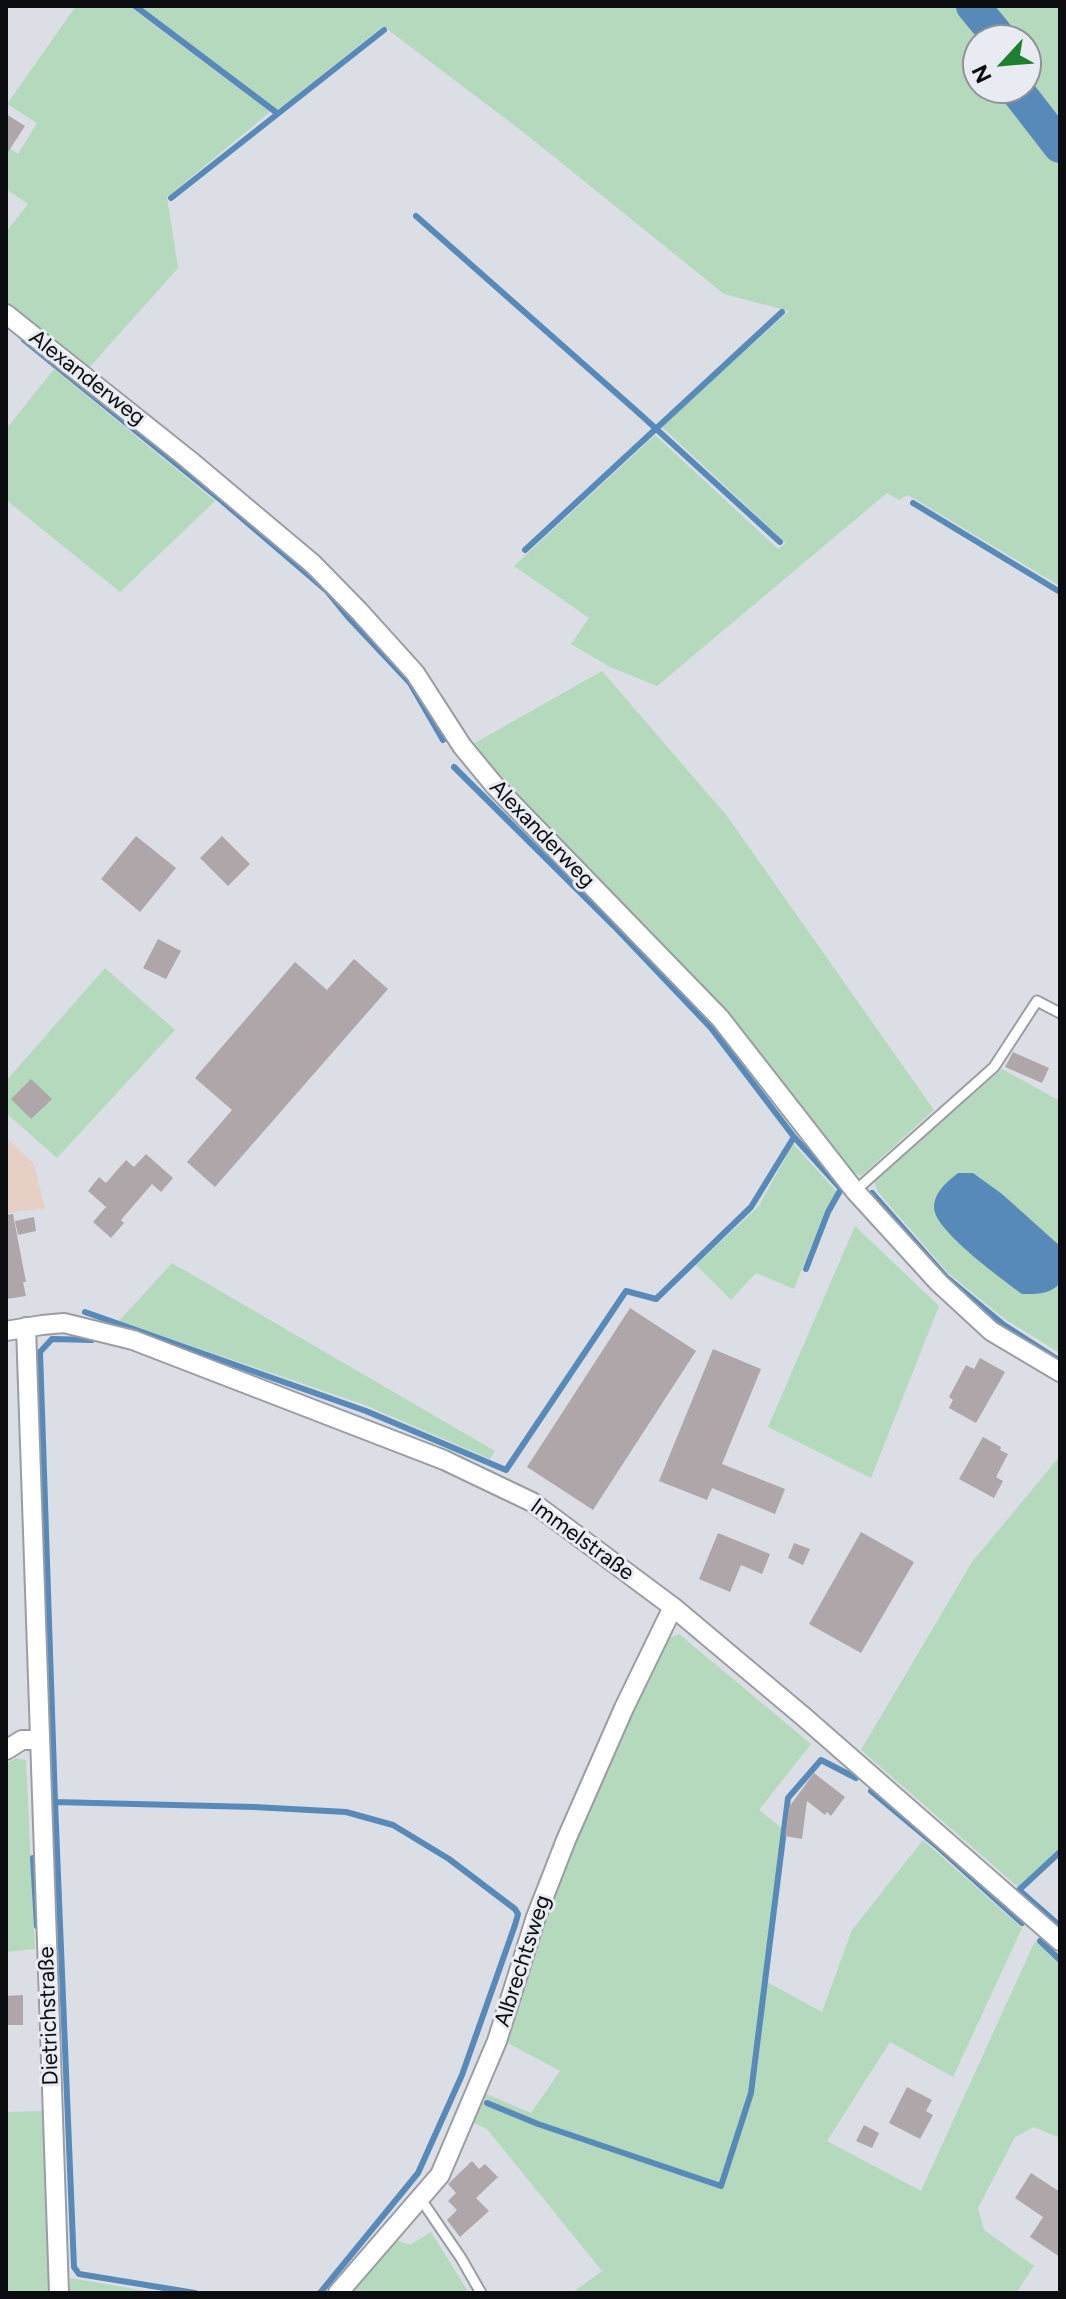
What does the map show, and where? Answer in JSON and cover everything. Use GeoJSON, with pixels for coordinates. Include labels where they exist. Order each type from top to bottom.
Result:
{"type":"FeatureCollection","features":[{"type":"Feature","properties":{"kind":"street","name":"Alexanderweg"},"geometry":{"type":"LineString","coordinates":[[6,314],[302,554],[359,611],[415,673],[462,746],[495,786],[720,1018],[855,1191],[939,1283],[991,1331],[1060,1372]]}},
{"type":"Feature","properties":{"kind":"street","name":"Immelstraße"},"geometry":{"type":"LineString","coordinates":[[6,1331],[64,1323],[133,1340],[473,1473],[532,1502],[673,1607],[1060,1941]]}},
{"type":"Feature","properties":{"kind":"street","name":"Dietrichstraße"},"geometry":{"type":"LineString","coordinates":[[26,1327],[59,2293]]}},
{"type":"Feature","properties":{"kind":"street","name":"Albrechtsweg"},"geometry":{"type":"LineString","coordinates":[[338,2293],[440,2175],[497,2041],[536,1917],[566,1840],[673,1607]]}},
{"type":"Feature","properties":{"kind":"street"},"geometry":{"type":"LineString","coordinates":[[6,1750],[22,1740],[39,1740]]}},
{"type":"Feature","properties":{"kind":"lane"},"geometry":{"type":"LineString","coordinates":[[855,1191],[994,1067],[1037,1001],[1060,1013]]}},
{"type":"Feature","properties":{"kind":"lane"},"geometry":{"type":"LineString","coordinates":[[420,2198],[481,2293]]}},
{"type":"Feature","properties":{"kind":"shaded area"},"geometry":{"type":"Polygon","coordinates":[[[6,1137],[34,1164],[45,1208],[6,1213],[6,1137]]]}},
{"type":"Feature","properties":{"kind":"green space"},"geometry":{"type":"Polygon","coordinates":[[[76,6],[129,6],[270,112],[167,197],[178,268],[88,369],[6,305],[6,232],[28,204],[6,189],[6,146],[18,154],[37,123],[7,104],[76,6]]]}},
{"type":"Feature","properties":{"kind":"green space"},"geometry":{"type":"Polygon","coordinates":[[[137,6],[1060,6],[1060,586],[908,495],[899,500],[887,493],[657,686],[610,667],[571,644],[589,618],[514,566],[655,435],[778,549],[786,543],[661,426],[789,311],[724,294],[527,135],[383,26],[277,110],[137,6]]]}},
{"type":"Feature","properties":{"kind":"green space"},"geometry":{"type":"Polygon","coordinates":[[[54,369],[215,501],[120,592],[6,500],[6,429],[54,369]]]}},
{"type":"Feature","properties":{"kind":"green space"},"geometry":{"type":"Polygon","coordinates":[[[602,671],[727,816],[934,1110],[861,1176],[842,1167],[500,783],[473,744],[602,671]]]}},
{"type":"Feature","properties":{"kind":"green space"},"geometry":{"type":"Polygon","coordinates":[[[105,968],[175,1030],[57,1158],[6,1113],[6,1081],[105,968]]]}},
{"type":"Feature","properties":{"kind":"green space"},"geometry":{"type":"Polygon","coordinates":[[[1002,1069],[1060,1101],[1060,1353],[1006,1320],[948,1273],[878,1192],[874,1181],[1002,1069]]]}},
{"type":"Feature","properties":{"kind":"green space"},"geometry":{"type":"Polygon","coordinates":[[[793,1144],[837,1192],[825,1211],[794,1289],[756,1273],[731,1300],[696,1265],[759,1206],[793,1144]]]}},
{"type":"Feature","properties":{"kind":"green space"},"geometry":{"type":"Polygon","coordinates":[[[855,1226],[939,1306],[871,1478],[768,1427],[855,1226]]]}},
{"type":"Feature","properties":{"kind":"green space"},"geometry":{"type":"Polygon","coordinates":[[[172,1263],[495,1451],[490,1459],[365,1405],[119,1321],[172,1263]]]}},
{"type":"Feature","properties":{"kind":"green space"},"geometry":{"type":"Polygon","coordinates":[[[1060,1456],[1060,1848],[1018,1887],[861,1750],[972,1562],[1060,1456]]]}},
{"type":"Feature","properties":{"kind":"green space"},"geometry":{"type":"Polygon","coordinates":[[[679,1634],[811,1744],[759,1810],[785,1831],[767,1982],[822,2012],[852,1930],[923,1840],[1022,1928],[953,2077],[890,2042],[827,2141],[921,2191],[1035,1941],[1060,1964],[1060,2138],[1034,2127],[1015,2137],[978,2208],[984,2230],[1034,2266],[1016,2293],[572,2293],[602,2271],[487,2129],[470,2121],[482,2092],[531,2113],[560,2071],[506,2042],[542,1917],[664,1640],[679,1634]]]}},
{"type":"Feature","properties":{"kind":"green space"},"geometry":{"type":"Polygon","coordinates":[[[16,1758],[26,1760],[35,1949],[6,1952],[6,1764],[16,1758]]]}},
{"type":"Feature","properties":{"kind":"green space"},"geometry":{"type":"Polygon","coordinates":[[[43,2111],[49,2293],[6,2293],[6,2112],[43,2111]]]}},
{"type":"Feature","properties":{"kind":"green space"},"geometry":{"type":"Polygon","coordinates":[[[431,2232],[469,2293],[345,2293],[391,2238],[410,2245],[431,2232]]]}},
{"type":"Feature","properties":{"kind":"green space"},"geometry":{"type":"Polygon","coordinates":[[[70,2278],[158,2293],[70,2293],[70,2278]]]}},
{"type":"Feature","properties":{"kind":"water"},"geometry":{"type":"Polygon","coordinates":[[[958,1173],[973,1173],[1002,1194],[1060,1246],[1060,1283],[1056,1287],[1042,1293],[1022,1294],[945,1229],[934,1208],[936,1197],[958,1173]]]}},
{"type":"Feature","properties":{"kind":"building"},"geometry":{"type":"Polygon","coordinates":[[[6,114],[25,126],[6,155],[6,114]]]}},
{"type":"Feature","properties":{"kind":"building"},"geometry":{"type":"Polygon","coordinates":[[[136,836],[176,868],[140,912],[101,879],[136,836]]]}},
{"type":"Feature","properties":{"kind":"building"},"geometry":{"type":"Polygon","coordinates":[[[222,836],[250,864],[228,886],[200,858],[222,836]]]}},
{"type":"Feature","properties":{"kind":"building"},"geometry":{"type":"Polygon","coordinates":[[[158,939],[181,951],[166,979],[143,968],[158,939]]]}},
{"type":"Feature","properties":{"kind":"building"},"geometry":{"type":"Polygon","coordinates":[[[354,959],[388,989],[215,1187],[187,1162],[232,1110],[195,1078],[295,962],[327,990],[354,959]]]}},
{"type":"Feature","properties":{"kind":"building"},"geometry":{"type":"Polygon","coordinates":[[[1013,1052],[1049,1068],[1042,1083],[1005,1067],[1013,1052]]]}},
{"type":"Feature","properties":{"kind":"building"},"geometry":{"type":"Polygon","coordinates":[[[31,1079],[52,1099],[31,1119],[11,1099],[31,1079]]]}},
{"type":"Feature","properties":{"kind":"building"},"geometry":{"type":"Polygon","coordinates":[[[146,1154],[173,1178],[161,1192],[152,1184],[121,1220],[124,1223],[111,1238],[93,1222],[106,1207],[88,1191],[99,1177],[106,1183],[126,1160],[134,1167],[146,1154]]]}},
{"type":"Feature","properties":{"kind":"building"},"geometry":{"type":"Polygon","coordinates":[[[13,1214],[26,1296],[6,1299],[6,1215],[13,1214]]]}},
{"type":"Feature","properties":{"kind":"building"},"geometry":{"type":"Polygon","coordinates":[[[34,1217],[36,1231],[18,1235],[15,1221],[34,1217]]]}},
{"type":"Feature","properties":{"kind":"building"},"geometry":{"type":"Polygon","coordinates":[[[630,1308],[696,1351],[593,1510],[527,1467],[630,1308]]]}},
{"type":"Feature","properties":{"kind":"building"},"geometry":{"type":"Polygon","coordinates":[[[713,1349],[761,1369],[722,1464],[785,1489],[775,1514],[712,1488],[707,1500],[659,1481],[713,1349]]]}},
{"type":"Feature","properties":{"kind":"building"},"geometry":{"type":"Polygon","coordinates":[[[980,1358],[1005,1372],[976,1423],[949,1408],[953,1400],[949,1397],[966,1365],[974,1369],[980,1358]]]}},
{"type":"Feature","properties":{"kind":"building"},"geometry":{"type":"Polygon","coordinates":[[[983,1437],[1008,1454],[996,1477],[1003,1481],[994,1498],[959,1479],[983,1437]]]}},
{"type":"Feature","properties":{"kind":"building"},"geometry":{"type":"Polygon","coordinates":[[[861,1532],[914,1562],[861,1653],[809,1624],[861,1532]]]}},
{"type":"Feature","properties":{"kind":"building"},"geometry":{"type":"Polygon","coordinates":[[[718,1533],[770,1554],[762,1574],[741,1565],[730,1592],[699,1579],[718,1533]]]}},
{"type":"Feature","properties":{"kind":"building"},"geometry":{"type":"Polygon","coordinates":[[[794,1543],[810,1549],[803,1565],[788,1558],[794,1543]]]}},
{"type":"Feature","properties":{"kind":"building"},"geometry":{"type":"Polygon","coordinates":[[[814,1773],[845,1797],[831,1816],[807,1801],[802,1839],[785,1836],[789,1807],[814,1773]]]}},
{"type":"Feature","properties":{"kind":"building"},"geometry":{"type":"Polygon","coordinates":[[[23,1995],[23,2025],[6,2025],[6,1996],[23,1995]]]}},
{"type":"Feature","properties":{"kind":"building"},"geometry":{"type":"Polygon","coordinates":[[[907,2087],[932,2100],[926,2111],[933,2115],[920,2139],[889,2123],[907,2087]]]}},
{"type":"Feature","properties":{"kind":"building"},"geometry":{"type":"Polygon","coordinates":[[[864,2125],[879,2133],[872,2148],[856,2141],[864,2125]]]}},
{"type":"Feature","properties":{"kind":"building"},"geometry":{"type":"Polygon","coordinates":[[[472,2161],[479,2169],[485,2164],[498,2177],[476,2198],[489,2211],[460,2237],[447,2220],[457,2210],[448,2201],[456,2193],[448,2184],[472,2161]]]}},
{"type":"Feature","properties":{"kind":"building"},"geometry":{"type":"Polygon","coordinates":[[[1031,2173],[1060,2192],[1060,2257],[1030,2237],[1043,2217],[1015,2198],[1031,2173]]]}},
{"type":"Feature","properties":{"kind":"waterway"},"geometry":{"type":"LineString","coordinates":[[135,6],[277,113]]}},
{"type":"Feature","properties":{"kind":"waterway"},"geometry":{"type":"LineString","coordinates":[[973,6],[988,24]]}},
{"type":"Feature","properties":{"kind":"waterway"},"geometry":{"type":"LineString","coordinates":[[171,198],[384,30]]}},
{"type":"Feature","properties":{"kind":"waterway"},"geometry":{"type":"LineString","coordinates":[[1027,104],[1060,146]]}},
{"type":"Feature","properties":{"kind":"waterway"},"geometry":{"type":"LineString","coordinates":[[416,216],[780,542]]}},
{"type":"Feature","properties":{"kind":"waterway"},"geometry":{"type":"LineString","coordinates":[[525,550],[782,312]]}},
{"type":"Feature","properties":{"kind":"waterway"},"geometry":{"type":"LineString","coordinates":[[24,340],[327,591],[410,683],[443,740]]}},
{"type":"Feature","properties":{"kind":"waterway"},"geometry":{"type":"LineString","coordinates":[[913,503],[1060,592]]}},
{"type":"Feature","properties":{"kind":"waterway"},"geometry":{"type":"LineString","coordinates":[[454,767],[614,926],[711,1028],[794,1137],[841,1189],[828,1212],[806,1269]]}},
{"type":"Feature","properties":{"kind":"waterway"},"geometry":{"type":"LineString","coordinates":[[85,1312],[366,1411],[506,1470],[626,1291],[656,1299],[751,1207],[794,1137]]}},
{"type":"Feature","properties":{"kind":"waterway"},"geometry":{"type":"LineString","coordinates":[[872,1193],[946,1277],[1004,1325],[1060,1361]]}},
{"type":"Feature","properties":{"kind":"waterway"},"geometry":{"type":"LineString","coordinates":[[92,1340],[52,1339],[40,1352],[74,2267],[79,2274],[195,2293]]}},
{"type":"Feature","properties":{"kind":"waterway"},"geometry":{"type":"LineString","coordinates":[[487,2103],[538,2124],[721,2186],[751,2093],[788,1798],[821,1760],[856,1778]]}},
{"type":"Feature","properties":{"kind":"waterway"},"geometry":{"type":"LineString","coordinates":[[871,1791],[1022,1923]]}},
{"type":"Feature","properties":{"kind":"waterway"},"geometry":{"type":"LineString","coordinates":[[55,1802],[346,1812],[393,1825],[449,1859],[518,1914],[462,2075],[418,2173],[320,2293]]}},
{"type":"Feature","properties":{"kind":"waterway"},"geometry":{"type":"LineString","coordinates":[[1060,1852],[1019,1890],[1060,1926]]}},
{"type":"Feature","properties":{"kind":"waterway"},"geometry":{"type":"LineString","coordinates":[[33,1858],[37,1926]]}},
{"type":"Feature","properties":{"kind":"waterway"},"geometry":{"type":"LineString","coordinates":[[1040,1941],[1060,1960]]}}]}
